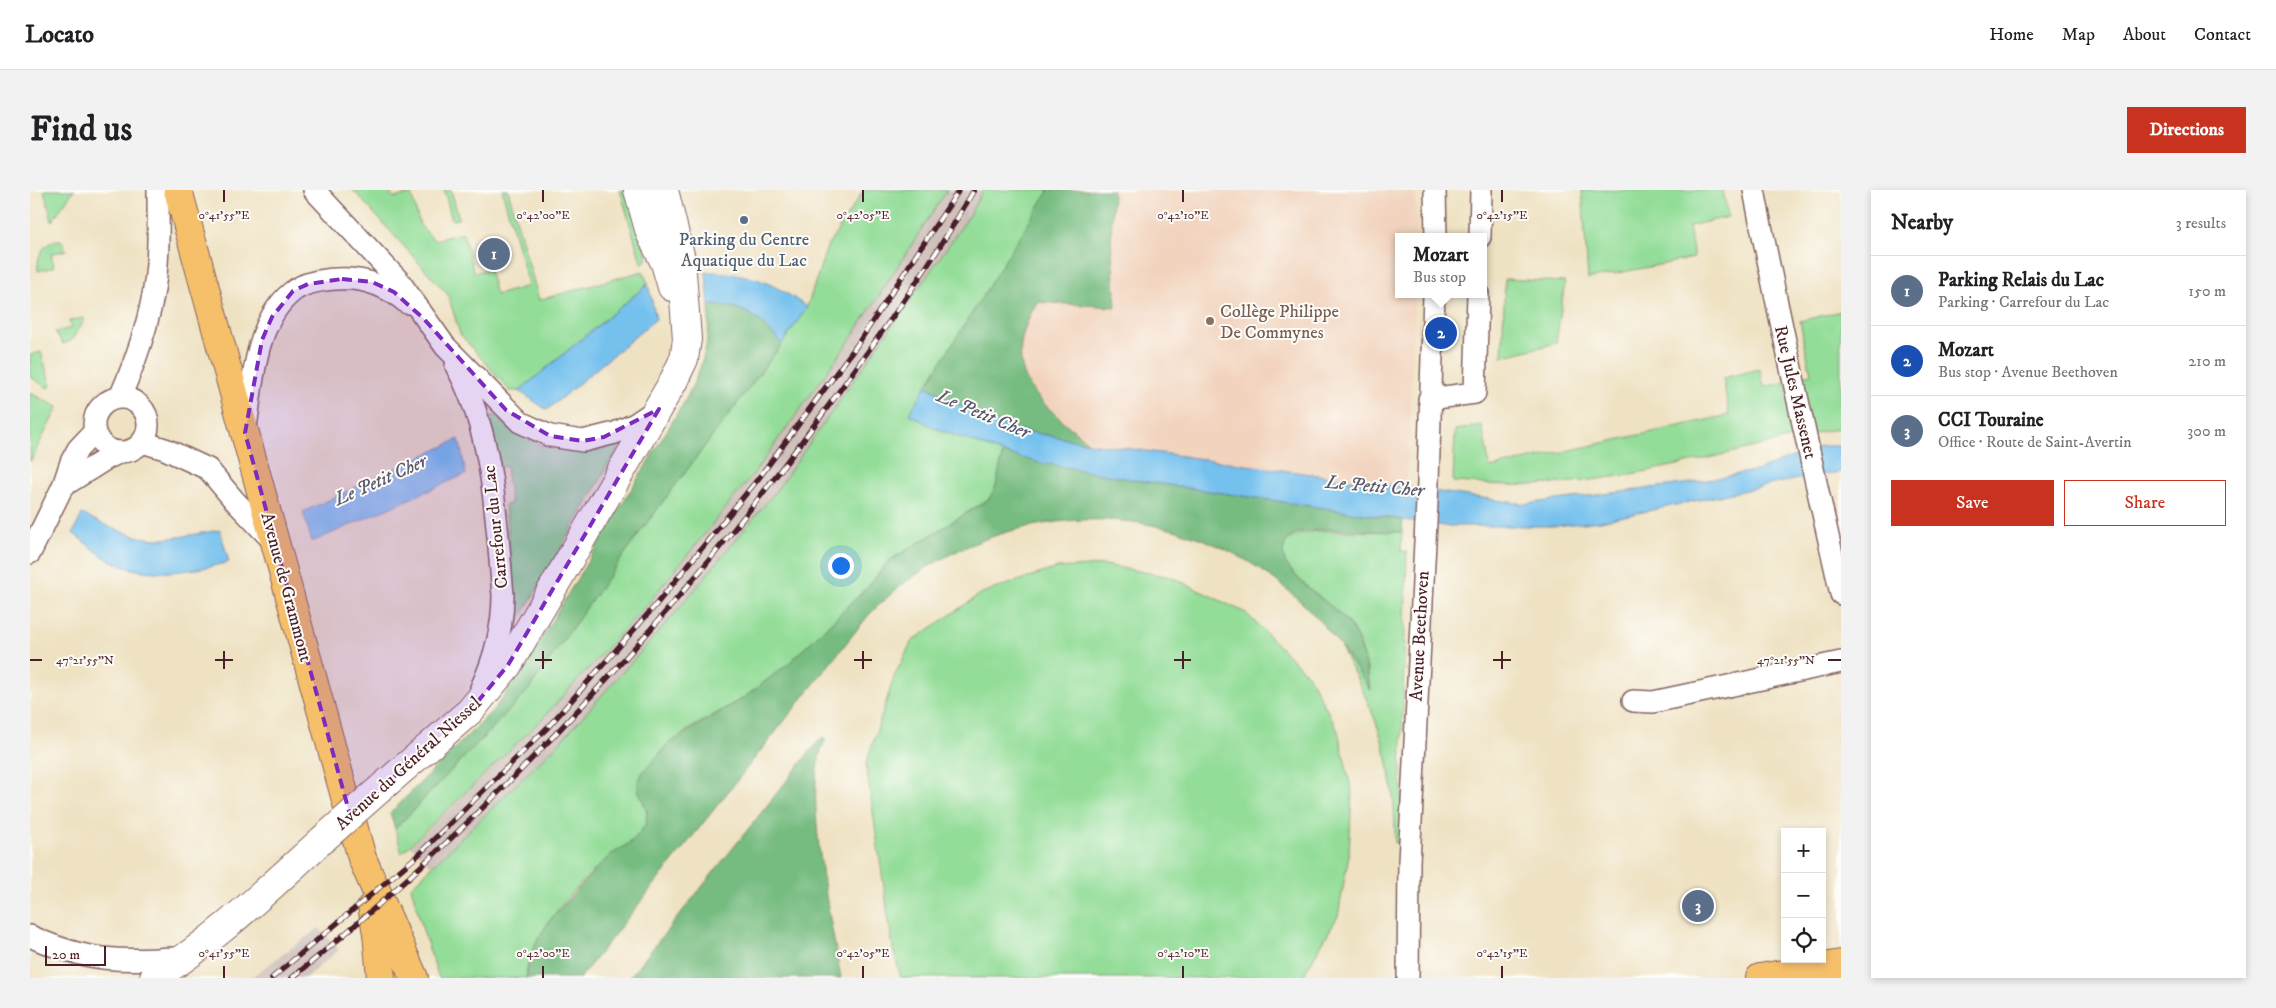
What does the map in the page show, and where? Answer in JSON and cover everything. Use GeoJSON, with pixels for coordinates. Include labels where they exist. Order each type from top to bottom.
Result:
{"type":"FeatureCollection","features":[{"type":"Feature","properties":{"kind":"main road","name":"Avenue de Grammont"},"geometry":{"type":"LineString","coordinates":[[178,190],[362,858],[414,978]]}},
{"type":"Feature","properties":{"kind":"main road"},"geometry":{"type":"LineString","coordinates":[[362,858],[377,933],[381,978]]}},
{"type":"Feature","properties":{"kind":"main road"},"geometry":{"type":"LineString","coordinates":[[377,933],[392,978]]}},
{"type":"Feature","properties":{"kind":"main road"},"geometry":{"type":"LineString","coordinates":[[1760,978],[1841,964]]}},
{"type":"Feature","properties":{"kind":"street"},"geometry":{"type":"LineString","coordinates":[[120,397],[144,333],[155,280],[158,190]]}},
{"type":"Feature","properties":{"kind":"street","name":"Carrefour du Lac"},"geometry":{"type":"LineString","coordinates":[[314,190],[399,281],[423,318],[445,346],[506,410],[520,422],[550,436],[583,441],[604,437],[635,424],[659,409]]}},
{"type":"Feature","properties":{"kind":"street","name":"Avenue du Général Niessel"},"geometry":{"type":"LineString","coordinates":[[638,190],[650,233],[665,263],[687,339]]}},
{"type":"Feature","properties":{"kind":"street","name":"Avenue du Général Niessel"},"geometry":{"type":"LineString","coordinates":[[154,978],[188,957],[224,928],[470,710],[508,665],[659,409],[684,359],[687,339],[681,259],[664,190]]}},
{"type":"Feature","properties":{"kind":"street"},"geometry":{"type":"LineString","coordinates":[[1435,190],[1436,233]]}},
{"type":"Feature","properties":{"kind":"street"},"geometry":{"type":"LineString","coordinates":[[1480,233],[1481,190]]}},
{"type":"Feature","properties":{"kind":"street","name":"Rue Jules Massenet"},"geometry":{"type":"LineString","coordinates":[[1754,190],[1774,293],[1841,594]]}},
{"type":"Feature","properties":{"kind":"street","name":"Carrefour du Lac"},"geometry":{"type":"LineString","coordinates":[[245,433],[256,361],[262,340],[272,317],[293,291],[323,280],[360,280],[384,286],[394,292],[423,318]]}},
{"type":"Feature","properties":{"kind":"street","name":"Avenue Beethoven"},"geometry":{"type":"LineString","coordinates":[[1408,978],[1409,862],[1428,482],[1429,399],[1434,298]]}},
{"type":"Feature","properties":{"kind":"street"},"geometry":{"type":"LineString","coordinates":[[1429,399],[1475,393],[1478,298]]}},
{"type":"Feature","properties":{"kind":"street","name":"Carrefour du Lac"},"geometry":{"type":"LineString","coordinates":[[445,346],[470,395],[485,442],[503,595],[503,611],[496,649],[490,668],[470,710]]}},
{"type":"Feature","properties":{"kind":"street"},"geometry":{"type":"LineString","coordinates":[[64,486],[106,458],[136,448],[142,442],[149,425],[147,416],[136,402],[120,397],[112,399],[100,407],[95,414],[94,432],[104,447],[120,452]]}},
{"type":"Feature","properties":{"kind":"street"},"geometry":{"type":"LineString","coordinates":[[30,553],[64,486],[71,462],[78,449],[94,432]]}},
{"type":"Feature","properties":{"kind":"street"},"geometry":{"type":"LineString","coordinates":[[142,442],[165,449],[208,469],[234,500],[275,542]]}},
{"type":"Feature","properties":{"kind":"street"},"geometry":{"type":"LineString","coordinates":[[1633,701],[1652,702],[1841,662]]}},
{"type":"Feature","properties":{"kind":"street"},"geometry":{"type":"LineString","coordinates":[[30,936],[58,949],[89,957],[121,961],[188,957]]}},
{"type":"Feature","properties":{"kind":"highlighted area"},"geometry":{"type":"Polygon","coordinates":[[[342,279],[372,282],[394,292],[423,318],[506,410],[550,436],[583,441],[604,437],[659,409],[508,665],[470,711],[350,815],[245,433],[262,340],[272,317],[293,291],[308,284],[342,279]]]}},
{"type":"Feature","properties":{"kind":"shaded area"},"geometry":{"type":"Polygon","coordinates":[[[947,190],[983,190],[967,219],[776,491],[671,618],[560,742],[433,868],[411,846],[541,720],[649,602],[754,473],[850,340],[947,190]]]}},
{"type":"Feature","properties":{"kind":"shaded area","name":"Collège Philippe De Commynes"},"geometry":{"type":"Polygon","coordinates":[[[1086,190],[1415,190],[1418,233],[1395,233],[1395,298],[1415,298],[1407,481],[1396,487],[1089,443],[1009,428],[990,344],[1086,190]]]}},
{"type":"Feature","properties":{"kind":"shaded area"},"geometry":{"type":"Polygon","coordinates":[[[1841,494],[1841,535],[1833,497],[1841,494]]]}},
{"type":"Feature","properties":{"kind":"shaded area"},"geometry":{"type":"Polygon","coordinates":[[[319,928],[339,950],[305,978],[250,978],[319,928]]]}},
{"type":"Feature","properties":{"kind":"green space"},"geometry":{"type":"Polygon","coordinates":[[[44,190],[74,190],[52,221],[44,190]]]}},
{"type":"Feature","properties":{"kind":"green space"},"geometry":{"type":"Polygon","coordinates":[[[353,190],[387,190],[394,198],[411,194],[420,225],[434,240],[463,233],[474,273],[489,269],[496,295],[529,286],[502,190],[508,190],[539,300],[643,271],[648,284],[519,391],[510,391],[460,334],[448,295],[353,190]]]}},
{"type":"Feature","properties":{"kind":"green space"},"geometry":{"type":"Polygon","coordinates":[[[444,190],[451,190],[459,219],[452,220],[444,190]]]}},
{"type":"Feature","properties":{"kind":"green space"},"geometry":{"type":"Polygon","coordinates":[[[620,190],[626,190],[646,252],[647,258],[642,265],[620,190]]]}},
{"type":"Feature","properties":{"kind":"green space"},"geometry":{"type":"Polygon","coordinates":[[[864,190],[947,190],[850,340],[754,473],[649,602],[541,720],[402,853],[395,829],[526,693],[643,528],[782,344],[807,307],[827,247],[864,190]]]}},
{"type":"Feature","properties":{"kind":"green space"},"geometry":{"type":"Polygon","coordinates":[[[983,190],[1049,190],[1013,251],[935,428],[1003,453],[996,486],[989,499],[887,562],[869,586],[788,664],[746,696],[686,731],[638,789],[647,817],[642,830],[596,869],[556,912],[535,945],[528,962],[526,978],[439,978],[411,887],[560,742],[671,618],[776,491],[967,219],[983,190]]]}},
{"type":"Feature","properties":{"kind":"green space"},"geometry":{"type":"Polygon","coordinates":[[[1049,190],[1113,190],[1111,238],[1116,307],[1037,302],[1025,327],[1021,348],[1022,367],[1028,383],[1039,398],[1054,413],[1089,443],[1009,428],[953,402],[926,386],[1049,190]]]}},
{"type":"Feature","properties":{"kind":"green space"},"geometry":{"type":"Polygon","coordinates":[[[1582,190],[1723,190],[1728,217],[1689,226],[1694,258],[1588,279],[1582,190]]]}},
{"type":"Feature","properties":{"kind":"green space"},"geometry":{"type":"Polygon","coordinates":[[[57,240],[62,241],[66,250],[51,254],[54,267],[38,271],[38,260],[42,251],[57,240]]]}},
{"type":"Feature","properties":{"kind":"green space"},"geometry":{"type":"Polygon","coordinates":[[[1505,279],[1565,282],[1556,343],[1502,357],[1505,279]]]}},
{"type":"Feature","properties":{"kind":"green space"},"geometry":{"type":"Polygon","coordinates":[[[709,305],[722,305],[742,310],[759,320],[782,344],[643,528],[526,693],[395,829],[390,813],[494,709],[516,680],[686,399],[697,376],[707,342],[709,305]]]}},
{"type":"Feature","properties":{"kind":"green space"},"geometry":{"type":"Polygon","coordinates":[[[1841,311],[1841,428],[1806,435],[1796,378],[1811,374],[1800,321],[1841,311]]]}},
{"type":"Feature","properties":{"kind":"green space"},"geometry":{"type":"Polygon","coordinates":[[[84,318],[71,341],[63,344],[55,332],[71,328],[69,321],[84,318]]]}},
{"type":"Feature","properties":{"kind":"green space"},"geometry":{"type":"Polygon","coordinates":[[[41,352],[51,386],[48,388],[30,377],[30,355],[41,352]]]}},
{"type":"Feature","properties":{"kind":"green space"},"geometry":{"type":"Polygon","coordinates":[[[1760,369],[1764,387],[1786,382],[1796,437],[1696,461],[1594,480],[1517,485],[1453,482],[1455,430],[1482,425],[1490,468],[1729,415],[1723,378],[1760,369]]]}},
{"type":"Feature","properties":{"kind":"green space"},"geometry":{"type":"Polygon","coordinates":[[[30,393],[58,407],[30,462],[30,393]]]}},
{"type":"Feature","properties":{"kind":"green space"},"geometry":{"type":"Polygon","coordinates":[[[491,416],[496,416],[517,433],[540,445],[553,449],[580,452],[597,451],[613,446],[619,447],[511,634],[513,583],[505,505],[511,504],[506,466],[500,467],[490,420],[491,416]]]}},
{"type":"Feature","properties":{"kind":"green space"},"geometry":{"type":"Polygon","coordinates":[[[1003,453],[1135,480],[1403,520],[1402,532],[1332,529],[1306,531],[1288,539],[1283,552],[1287,565],[1300,581],[1341,615],[1353,630],[1363,655],[1370,691],[1346,653],[1318,619],[1286,588],[1249,562],[1201,539],[1151,525],[1100,520],[1048,523],[998,535],[950,555],[906,582],[867,617],[580,978],[526,978],[530,956],[538,938],[551,919],[597,868],[612,854],[633,841],[646,824],[647,812],[638,789],[638,781],[643,772],[669,743],[746,696],[788,664],[869,586],[887,563],[989,499],[996,486],[1003,453]]]}},
{"type":"Feature","properties":{"kind":"green space"},"geometry":{"type":"Polygon","coordinates":[[[1320,531],[1402,532],[1401,551],[1407,552],[1401,775],[1402,842],[1395,843],[1392,787],[1382,739],[1364,693],[1339,644],[1370,689],[1368,672],[1361,646],[1348,623],[1292,572],[1283,558],[1283,546],[1294,537],[1320,531]]]}},
{"type":"Feature","properties":{"kind":"green space"},"geometry":{"type":"Polygon","coordinates":[[[1105,565],[1171,577],[1246,613],[1309,676],[1338,731],[1352,792],[1349,854],[1338,916],[1302,978],[901,978],[893,949],[866,764],[894,677],[912,641],[982,593],[1057,568],[1105,565]]]}},
{"type":"Feature","properties":{"kind":"green space"},"geometry":{"type":"Polygon","coordinates":[[[821,738],[824,738],[825,741],[818,762],[816,790],[817,822],[825,892],[841,978],[629,978],[821,738]]]}},
{"type":"Feature","properties":{"kind":"water"},"geometry":{"type":"Polygon","coordinates":[[[706,272],[735,274],[760,280],[807,307],[782,344],[759,320],[742,310],[722,305],[709,305],[706,272]]]}},
{"type":"Feature","properties":{"kind":"water"},"geometry":{"type":"Polygon","coordinates":[[[648,284],[656,319],[547,410],[519,391],[648,284]]]}},
{"type":"Feature","properties":{"kind":"water","name":"Le Petit Cher"},"geometry":{"type":"Polygon","coordinates":[[[926,386],[953,402],[1009,428],[1089,443],[1525,504],[1691,483],[1759,470],[1821,446],[1841,446],[1841,472],[1802,478],[1601,521],[1555,526],[1445,526],[1135,480],[1037,462],[1003,453],[935,428],[909,414],[926,386]]]}},
{"type":"Feature","properties":{"kind":"water"},"geometry":{"type":"Polygon","coordinates":[[[459,439],[466,474],[312,542],[303,512],[459,439]]]}},
{"type":"Feature","properties":{"kind":"water"},"geometry":{"type":"Polygon","coordinates":[[[82,514],[119,531],[139,537],[174,538],[220,530],[229,562],[172,572],[143,571],[129,568],[104,557],[73,533],[82,514]]]}},
{"type":"Feature","properties":{"kind":"railway"},"geometry":{"type":"LineString","coordinates":[[272,978],[417,856],[548,727],[654,607],[758,479],[857,345],[959,190]]}},
{"type":"Feature","properties":{"kind":"railway"},"geometry":{"type":"LineString","coordinates":[[292,978],[367,915],[439,850],[576,712],[641,640],[704,566],[824,412],[921,275],[974,190]]}},
{"type":"Feature","properties":{"kind":"place","name":"Parking du Centre Aquatique du Lac"},"geometry":{"type":"Point","coordinates":[744,220]}},
{"type":"Feature","properties":{"kind":"place","name":"Parking Relais du Lac"},"geometry":{"type":"Point","coordinates":[494,254]}},
{"type":"Feature","properties":{"kind":"place","name":"Collège Philippe De Commynes"},"geometry":{"type":"Point","coordinates":[1210,321]}},
{"type":"Feature","properties":{"kind":"place","name":"Mozart"},"geometry":{"type":"Point","coordinates":[1441,333]}},
{"type":"Feature","properties":{"kind":"place","name":"CCI Touraine"},"geometry":{"type":"Point","coordinates":[1698,906]}}]}
